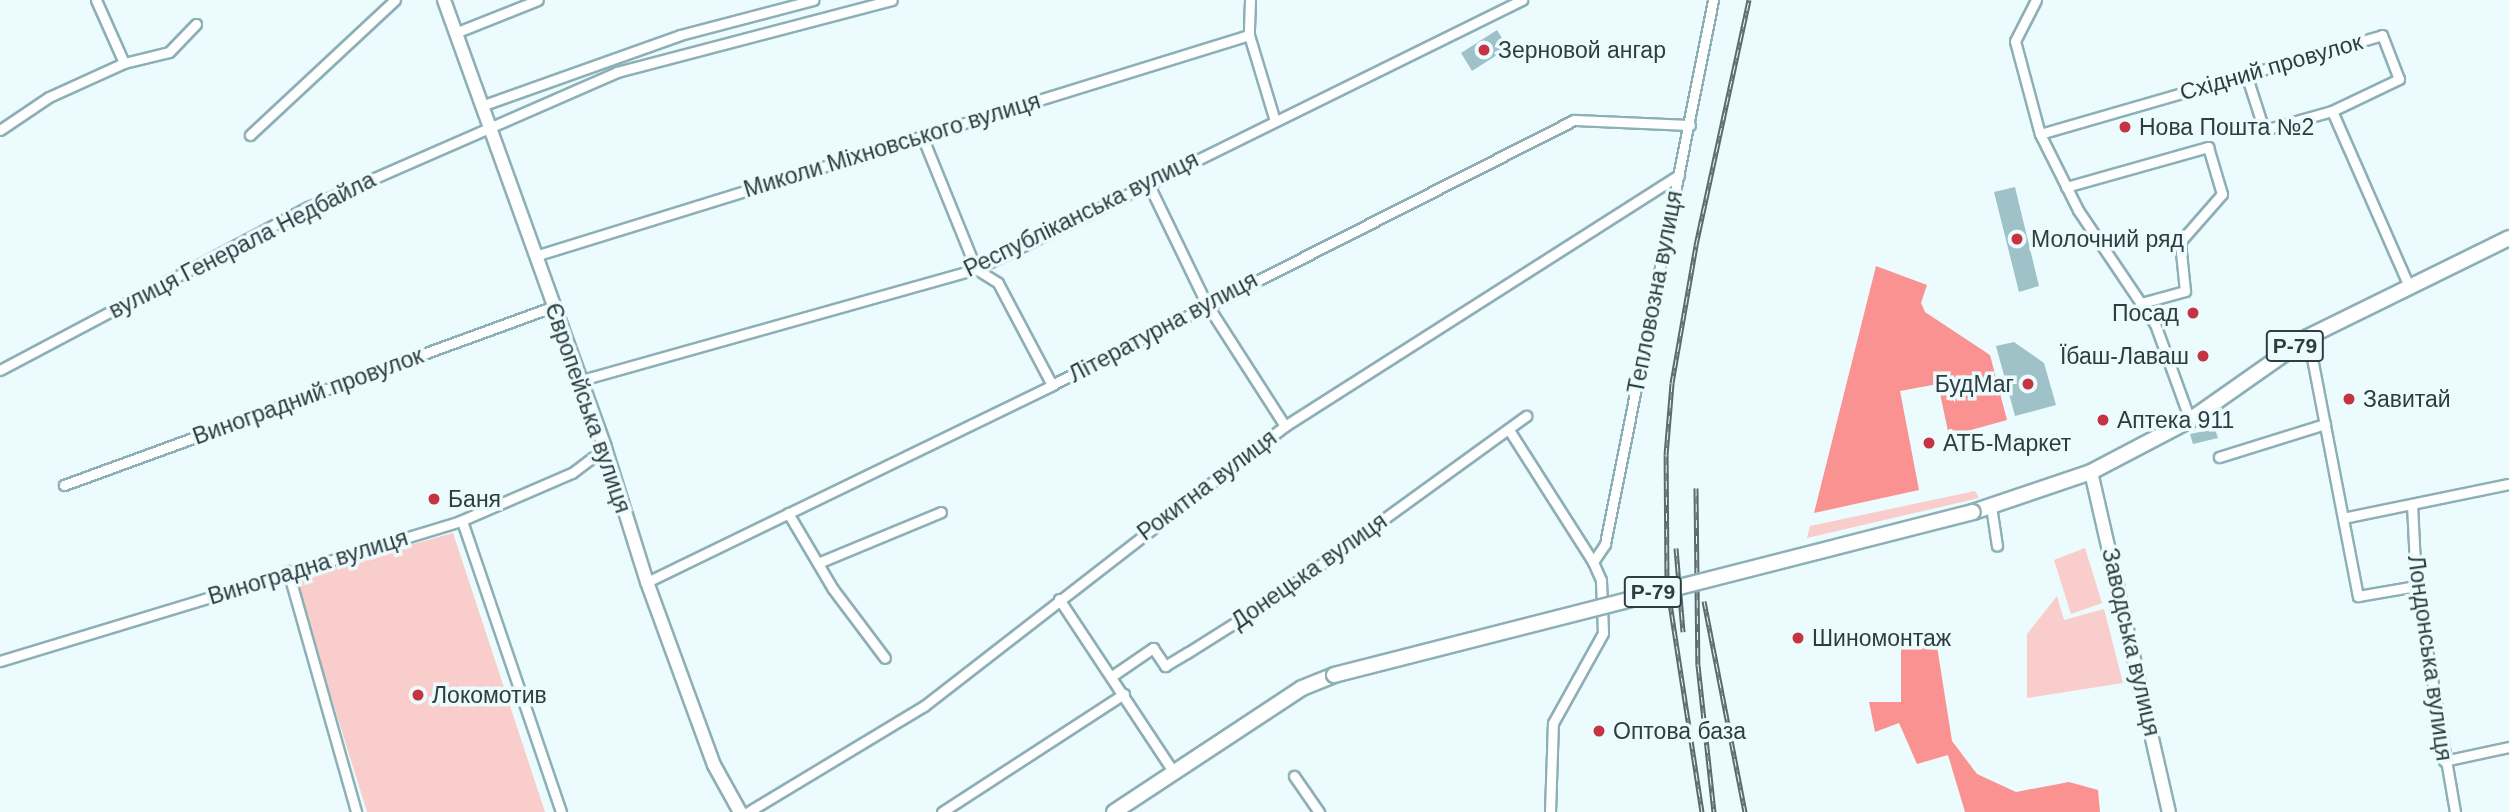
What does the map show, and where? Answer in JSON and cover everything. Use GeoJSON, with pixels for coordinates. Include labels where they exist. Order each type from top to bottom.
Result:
{"type":"FeatureCollection","features":[{"type":"Feature","properties":{"kind":"main road","name":"Р-79"},"geometry":{"type":"LineString","coordinates":[[1114,812],[1302,688],[1335,675],[1973,512],[2091,472],[2190,420],[2308,337],[2509,238]]}},
{"type":"Feature","properties":{"kind":"street"},"geometry":{"type":"LineString","coordinates":[[96,0],[124,63]]}},
{"type":"Feature","properties":{"kind":"street"},"geometry":{"type":"LineString","coordinates":[[250,135],[395,0]]}},
{"type":"Feature","properties":{"kind":"street","name":"Європейська вулиця"},"geometry":{"type":"LineString","coordinates":[[444,0],[578,381],[605,448],[647,582],[714,765],[740,812]]}},
{"type":"Feature","properties":{"kind":"street"},"geometry":{"type":"LineString","coordinates":[[455,33],[538,0]]}},
{"type":"Feature","properties":{"kind":"street"},"geometry":{"type":"LineString","coordinates":[[481,106],[680,35],[813,0]]}},
{"type":"Feature","properties":{"kind":"street","name":"вулиця Генерала Недбайла"},"geometry":{"type":"LineString","coordinates":[[0,370],[229,246],[488,127],[617,72],[892,0]]}},
{"type":"Feature","properties":{"kind":"street"},"geometry":{"type":"LineString","coordinates":[[1250,0],[1249,36],[1274,118]]}},
{"type":"Feature","properties":{"kind":"street","name":"Республіканська вулиця"},"geometry":{"type":"LineString","coordinates":[[578,381],[976,269],[1274,118],[1522,0]]}},
{"type":"Feature","properties":{"kind":"street","name":"Тепловозна вулиця"},"geometry":{"type":"LineString","coordinates":[[1593,562],[1605,544],[1713,0]]}},
{"type":"Feature","properties":{"kind":"street"},"geometry":{"type":"LineString","coordinates":[[2038,1],[2015,41],[2040,134],[2066,187],[2155,324],[2190,420]]}},
{"type":"Feature","properties":{"kind":"street"},"geometry":{"type":"LineString","coordinates":[[0,130],[49,97],[124,63],[169,52],[196,24]]}},
{"type":"Feature","properties":{"kind":"street","name":"Східний провулок"},"geometry":{"type":"LineString","coordinates":[[2040,134],[2382,35],[2399,79],[2332,111]]}},
{"type":"Feature","properties":{"kind":"street","name":"Миколи Міхновського вулиця"},"geometry":{"type":"LineString","coordinates":[[535,256],[1249,36]]}},
{"type":"Feature","properties":{"kind":"street"},"geometry":{"type":"LineString","coordinates":[[2246,74],[2264,130],[2332,111],[2343,128],[2409,286]]}},
{"type":"Feature","properties":{"kind":"street","name":"Літературна вулиця"},"geometry":{"type":"LineString","coordinates":[[647,582],[1052,385],[1206,303],[1574,120],[1690,125]]}},
{"type":"Feature","properties":{"kind":"street"},"geometry":{"type":"LineString","coordinates":[[922,136],[976,269],[998,283],[1052,385]]}},
{"type":"Feature","properties":{"kind":"street"},"geometry":{"type":"LineString","coordinates":[[2066,187],[2208,147],[2222,194],[2180,242],[2185,291],[2141,303]]}},
{"type":"Feature","properties":{"kind":"street","name":"Рокитна вулиця"},"geometry":{"type":"LineString","coordinates":[[748,812],[923,706],[1285,426],[1679,175]]}},
{"type":"Feature","properties":{"kind":"street"},"geometry":{"type":"LineString","coordinates":[[1148,183],[1206,303],[1285,426]]}},
{"type":"Feature","properties":{"kind":"street","name":"Виноградний провулок"},"geometry":{"type":"LineString","coordinates":[[64,485],[552,307]]}},
{"type":"Feature","properties":{"kind":"street"},"geometry":{"type":"LineString","coordinates":[[2308,337],[2358,596],[2416,586]]}},
{"type":"Feature","properties":{"kind":"street","name":"Донецька вулиця"},"geometry":{"type":"LineString","coordinates":[[1112,676],[1153,648],[1165,666],[1187,653],[1276,597],[1526,416]]}},
{"type":"Feature","properties":{"kind":"street"},"geometry":{"type":"LineString","coordinates":[[2218,457],[2325,424]]}},
{"type":"Feature","properties":{"kind":"street"},"geometry":{"type":"LineString","coordinates":[[1509,430],[1593,562],[1601,580],[1603,633],[1553,723],[1550,812]]}},
{"type":"Feature","properties":{"kind":"street","name":"Виноградна вулиця"},"geometry":{"type":"LineString","coordinates":[[0,661],[288,571],[462,521],[572,473],[605,448]]}},
{"type":"Feature","properties":{"kind":"street","name":"Заводська вулиця"},"geometry":{"type":"LineString","coordinates":[[2091,472],[2169,812]]}},
{"type":"Feature","properties":{"kind":"street"},"geometry":{"type":"LineString","coordinates":[[2343,519],[2509,484]]}},
{"type":"Feature","properties":{"kind":"street","name":"Лондонська вулиця"},"geometry":{"type":"LineString","coordinates":[[2412,504],[2416,586],[2444,761],[2455,812]]}},
{"type":"Feature","properties":{"kind":"street"},"geometry":{"type":"LineString","coordinates":[[1991,506],[1997,546]]}},
{"type":"Feature","properties":{"kind":"street"},"geometry":{"type":"LineString","coordinates":[[818,564],[941,512]]}},
{"type":"Feature","properties":{"kind":"street"},"geometry":{"type":"LineString","coordinates":[[788,513],[818,564],[885,658]]}},
{"type":"Feature","properties":{"kind":"street"},"geometry":{"type":"LineString","coordinates":[[462,521],[561,812]]}},
{"type":"Feature","properties":{"kind":"street"},"geometry":{"type":"LineString","coordinates":[[288,571],[356,812]]}},
{"type":"Feature","properties":{"kind":"street"},"geometry":{"type":"LineString","coordinates":[[1059,599],[1173,771]]}},
{"type":"Feature","properties":{"kind":"street"},"geometry":{"type":"LineString","coordinates":[[942,812],[1124,694]]}},
{"type":"Feature","properties":{"kind":"street"},"geometry":{"type":"LineString","coordinates":[[2444,761],[2509,747]]}},
{"type":"Feature","properties":{"kind":"street"},"geometry":{"type":"LineString","coordinates":[[1294,776],[1320,812]]}},
{"type":"Feature","properties":{"kind":"shaded area"},"geometry":{"type":"Polygon","coordinates":[[[1876,266],[1927,285],[1921,303],[1925,312],[1990,355],[2007,420],[1949,436],[1938,384],[1900,391],[1919,490],[1814,513],[1876,266]]]}},
{"type":"Feature","properties":{"kind":"shaded area"},"geometry":{"type":"Polygon","coordinates":[[[1975,491],[1979,498],[1807,538],[1810,526],[1975,491]]]}},
{"type":"Feature","properties":{"kind":"shaded area","name":"Локомотив"},"geometry":{"type":"Polygon","coordinates":[[[453,533],[545,812],[367,812],[294,577],[453,533]]]}},
{"type":"Feature","properties":{"kind":"shaded area"},"geometry":{"type":"Polygon","coordinates":[[[2085,548],[2102,603],[2071,614],[2054,560],[2085,548]]]}},
{"type":"Feature","properties":{"kind":"shaded area"},"geometry":{"type":"Polygon","coordinates":[[[2057,596],[2064,620],[2104,609],[2123,683],[2027,698],[2027,634],[2057,596]]]}},
{"type":"Feature","properties":{"kind":"shaded area"},"geometry":{"type":"Polygon","coordinates":[[[1936,640],[1952,741],[1977,774],[2016,792],[2069,782],[2098,790],[2100,812],[1965,812],[1948,755],[1917,764],[1899,723],[1875,732],[1869,702],[1901,702],[1901,642],[1936,640]]]}},
{"type":"Feature","properties":{"kind":"building","name":"Зерновой ангар"},"geometry":{"type":"Polygon","coordinates":[[[1497,30],[1508,48],[1472,71],[1461,53],[1497,30]]]}},
{"type":"Feature","properties":{"kind":"building","name":"Молочний ряд"},"geometry":{"type":"Polygon","coordinates":[[[2015,187],[2039,286],[2019,292],[1994,192],[2015,187]]]}},
{"type":"Feature","properties":{"kind":"building","name":"БудМаг"},"geometry":{"type":"Polygon","coordinates":[[[2014,342],[2044,363],[2056,405],[2015,416],[1996,346],[2014,342]]]}},
{"type":"Feature","properties":{"kind":"building"},"geometry":{"type":"Polygon","coordinates":[[[2215,429],[2218,438],[2193,444],[2190,434],[2215,429]]]}},
{"type":"Feature","properties":{"kind":"railway"},"geometry":{"type":"LineString","coordinates":[[1702,812],[1667,584],[1666,455],[1672,383],[1696,245],[1749,0]]}},
{"type":"Feature","properties":{"kind":"railway"},"geometry":{"type":"LineString","coordinates":[[1696,488],[1698,665],[1714,812]]}},
{"type":"Feature","properties":{"kind":"railway"},"geometry":{"type":"LineString","coordinates":[[1676,548],[1683,632]]}},
{"type":"Feature","properties":{"kind":"railway"},"geometry":{"type":"LineString","coordinates":[[1704,601],[1745,812]]}},
{"type":"Feature","properties":{"kind":"place","name":"Зерновой ангар"},"geometry":{"type":"Point","coordinates":[1484,50]}},
{"type":"Feature","properties":{"kind":"place","name":"Нова Пошта №2"},"geometry":{"type":"Point","coordinates":[2125,127]}},
{"type":"Feature","properties":{"kind":"place","name":"Молочний ряд"},"geometry":{"type":"Point","coordinates":[2017,239]}},
{"type":"Feature","properties":{"kind":"place","name":"Посад"},"geometry":{"type":"Point","coordinates":[2193,313]}},
{"type":"Feature","properties":{"kind":"place","name":"Їбаш-Лаваш"},"geometry":{"type":"Point","coordinates":[2203,356]}},
{"type":"Feature","properties":{"kind":"place","name":"БудМаг"},"geometry":{"type":"Point","coordinates":[2028,384]}},
{"type":"Feature","properties":{"kind":"place","name":"Завитай"},"geometry":{"type":"Point","coordinates":[2349,399]}},
{"type":"Feature","properties":{"kind":"place","name":"Аптека 911"},"geometry":{"type":"Point","coordinates":[2103,420]}},
{"type":"Feature","properties":{"kind":"place","name":"АТБ-Маркет"},"geometry":{"type":"Point","coordinates":[1929,443]}},
{"type":"Feature","properties":{"kind":"place","name":"Баня"},"geometry":{"type":"Point","coordinates":[434,499]}},
{"type":"Feature","properties":{"kind":"place","name":"Шиномонтаж"},"geometry":{"type":"Point","coordinates":[1798,638]}},
{"type":"Feature","properties":{"kind":"place","name":"Локомотив"},"geometry":{"type":"Point","coordinates":[418,695]}},
{"type":"Feature","properties":{"kind":"place","name":"Оптова база"},"geometry":{"type":"Point","coordinates":[1599,731]}}]}
